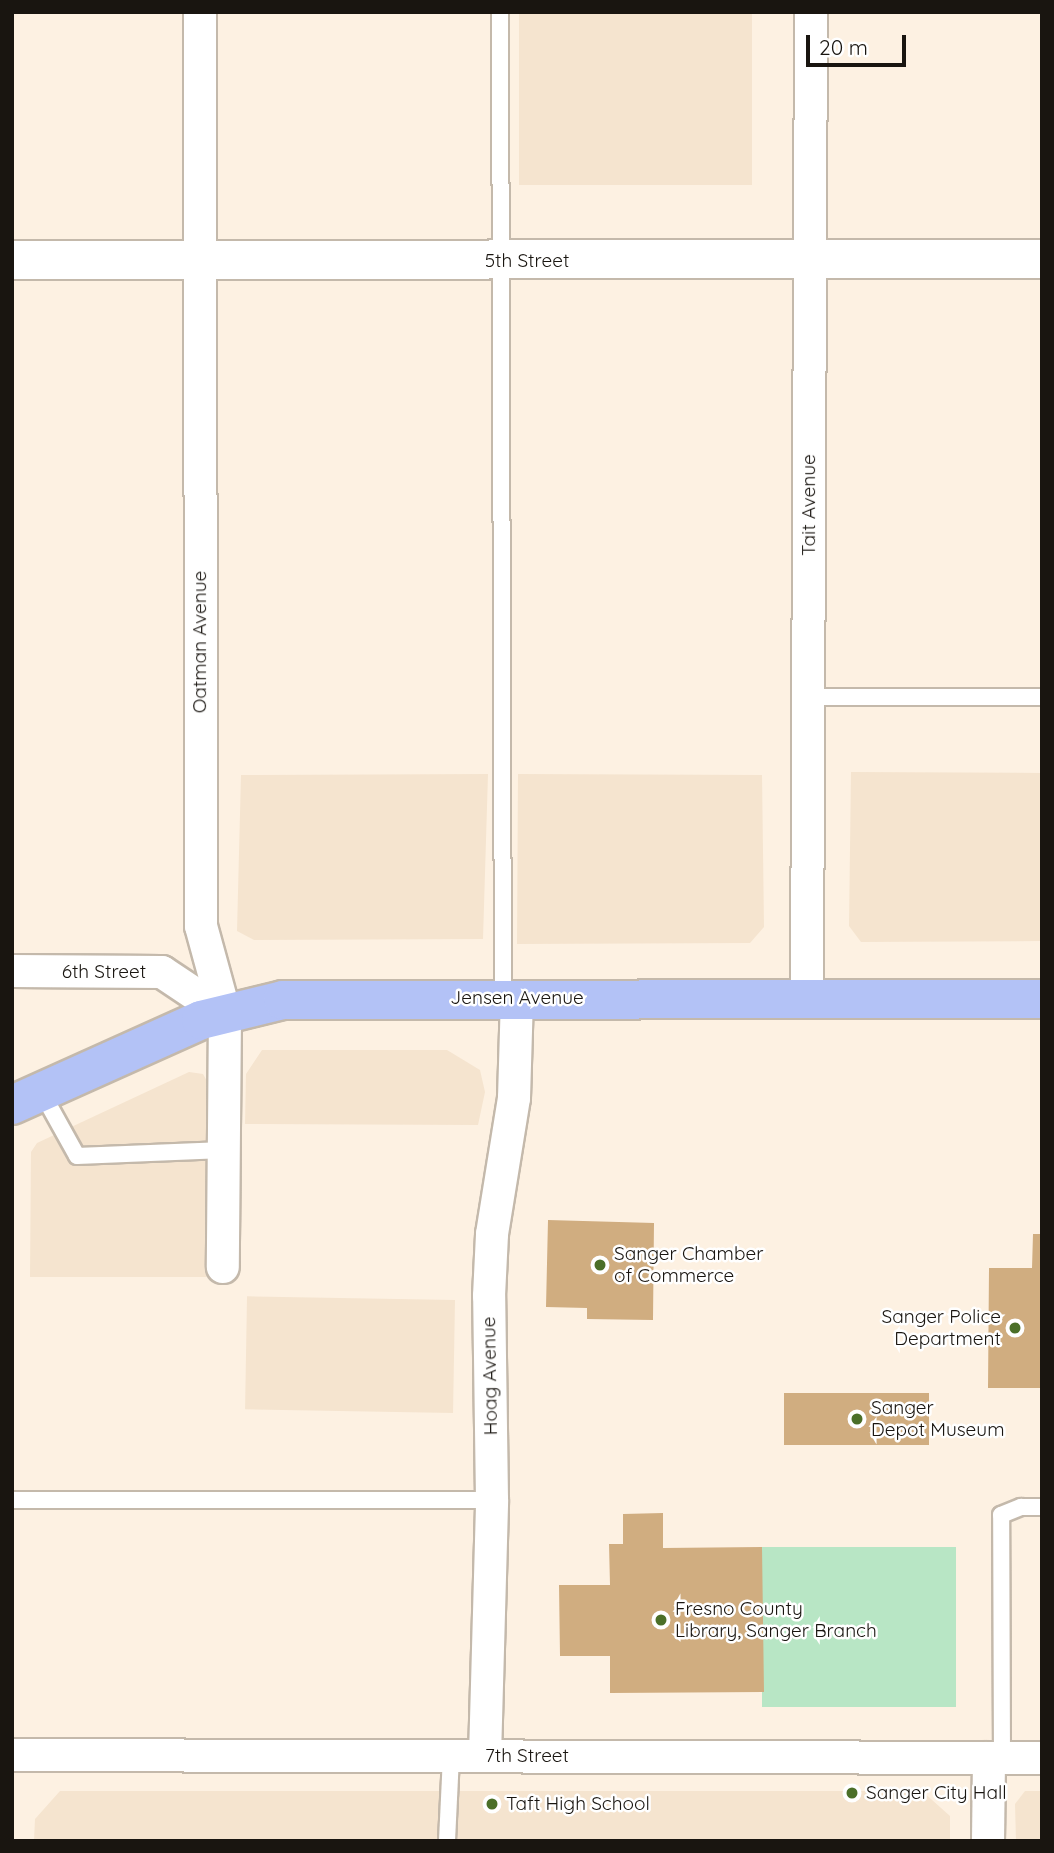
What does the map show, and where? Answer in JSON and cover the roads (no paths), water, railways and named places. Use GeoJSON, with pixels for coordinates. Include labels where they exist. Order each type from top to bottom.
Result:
{"type":"FeatureCollection","features":[{"type":"Feature","properties":{"kind":"main road","name":"Jensen Avenue"},"geometry":{"type":"LineString","coordinates":[[27,1098],[135,1047],[225,1014],[312,998],[1042,999]]}},
{"type":"Feature","properties":{"kind":"street","name":"Oatman Avenue"},"geometry":{"type":"LineString","coordinates":[[200,12],[201,926],[225,1014],[223,1267]]}},
{"type":"Feature","properties":{"kind":"street","name":"Tait Avenue"},"geometry":{"type":"LineString","coordinates":[[807,998],[811,12]]}},
{"type":"Feature","properties":{"kind":"street","name":"5th Street"},"geometry":{"type":"LineString","coordinates":[[12,260],[1042,259]]}},
{"type":"Feature","properties":{"kind":"street","name":"6th Street"},"geometry":{"type":"LineString","coordinates":[[12,971],[162,972],[225,1014]]}},
{"type":"Feature","properties":{"kind":"street","name":"Hoag Avenue"},"geometry":{"type":"LineString","coordinates":[[485,1756],[492,1500],[492,1234],[514,1098],[510,997]]}},
{"type":"Feature","properties":{"kind":"street","name":"7th Street"},"geometry":{"type":"LineString","coordinates":[[12,1755],[1042,1758]]}},
{"type":"Feature","properties":{"kind":"street"},"geometry":{"type":"LineString","coordinates":[[988,1841],[996,1758]]}},
{"type":"Feature","properties":{"kind":"lane"},"geometry":{"type":"LineString","coordinates":[[500,12],[498,261],[510,997]]}},
{"type":"Feature","properties":{"kind":"lane"},"geometry":{"type":"LineString","coordinates":[[809,696],[1042,697]]}},
{"type":"Feature","properties":{"kind":"lane"},"geometry":{"type":"LineString","coordinates":[[27,1098],[77,1156],[224,1150]]}},
{"type":"Feature","properties":{"kind":"lane"},"geometry":{"type":"LineString","coordinates":[[12,1500],[492,1500]]}},
{"type":"Feature","properties":{"kind":"lane"},"geometry":{"type":"LineString","coordinates":[[996,1758],[1001,1515],[1042,1507]]}},
{"type":"Feature","properties":{"kind":"lane"},"geometry":{"type":"LineString","coordinates":[[447,1841],[451,1756]]}},
{"type":"Feature","properties":{"kind":"place","name":"Sanger Chamber of Commerce"},"geometry":{"type":"Point","coordinates":[600,1265]}},
{"type":"Feature","properties":{"kind":"place","name":"Sanger Police Department"},"geometry":{"type":"Point","coordinates":[1015,1328]}},
{"type":"Feature","properties":{"kind":"place","name":"Sanger Depot Museum"},"geometry":{"type":"Point","coordinates":[857,1419]}},
{"type":"Feature","properties":{"kind":"place","name":"Fresno County Library, Sanger Branch"},"geometry":{"type":"Point","coordinates":[661,1620]}},
{"type":"Feature","properties":{"kind":"place","name":"Sanger City Hall"},"geometry":{"type":"Point","coordinates":[852,1793]}},
{"type":"Feature","properties":{"kind":"place","name":"Taft High School"},"geometry":{"type":"Point","coordinates":[492,1804]}}]}
